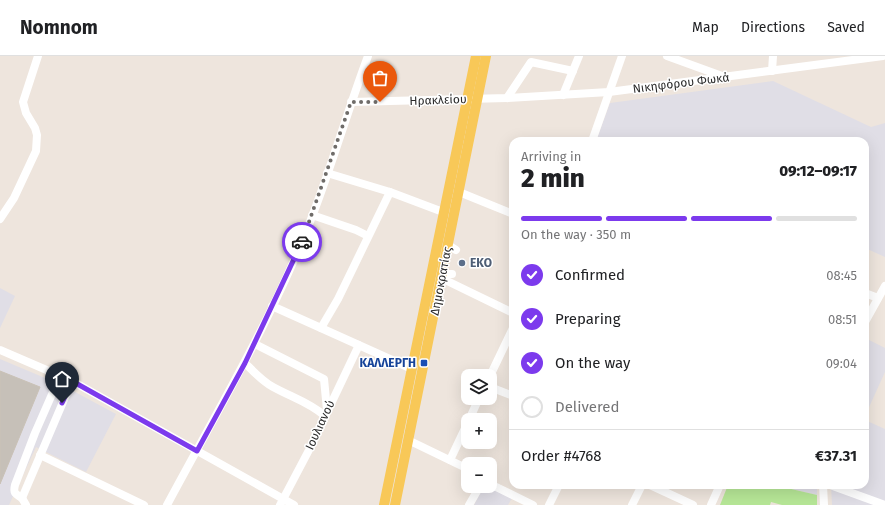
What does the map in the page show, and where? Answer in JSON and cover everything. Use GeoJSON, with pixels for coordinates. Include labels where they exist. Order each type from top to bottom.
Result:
{"type":"FeatureCollection","features":[{"type":"Feature","properties":{"kind":"main road","name":"Δημοκρατίας"},"geometry":{"type":"LineString","coordinates":[[384,505],[476,56]]}},
{"type":"Feature","properties":{"kind":"main road","name":"Δημοκρατίας"},"geometry":{"type":"LineString","coordinates":[[395,505],[408,440],[452,248],[459,192],[486,56]]}},
{"type":"Feature","properties":{"kind":"street"},"geometry":{"type":"LineString","coordinates":[[0,219],[14,198],[36,151],[37,134],[26,113],[23,102],[38,56]]}},
{"type":"Feature","properties":{"kind":"street"},"geometry":{"type":"LineString","coordinates":[[167,505],[255,344],[295,259],[368,56]]}},
{"type":"Feature","properties":{"kind":"street"},"geometry":{"type":"LineString","coordinates":[[563,95],[579,56]]}},
{"type":"Feature","properties":{"kind":"street"},"geometry":{"type":"LineString","coordinates":[[593,137],[622,56]]}},
{"type":"Feature","properties":{"kind":"street"},"geometry":{"type":"LineString","coordinates":[[667,56],[725,77]]}},
{"type":"Feature","properties":{"kind":"street"},"geometry":{"type":"LineString","coordinates":[[772,71],[773,56]]}},
{"type":"Feature","properties":{"kind":"street","name":"Νικηφόρου Φωκά"},"geometry":{"type":"LineString","coordinates":[[478,99],[609,92],[883,56]]}},
{"type":"Feature","properties":{"kind":"street"},"geometry":{"type":"LineString","coordinates":[[507,98],[531,62],[573,71]]}},
{"type":"Feature","properties":{"kind":"street","name":"Ηρακλείου"},"geometry":{"type":"LineString","coordinates":[[351,102],[478,99]]}},
{"type":"Feature","properties":{"kind":"street"},"geometry":{"type":"LineString","coordinates":[[327,172],[390,192],[443,212]]}},
{"type":"Feature","properties":{"kind":"street"},"geometry":{"type":"LineString","coordinates":[[321,328],[338,299],[390,192]]}},
{"type":"Feature","properties":{"kind":"street"},"geometry":{"type":"LineString","coordinates":[[459,192],[509,212]]}},
{"type":"Feature","properties":{"kind":"street"},"geometry":{"type":"LineString","coordinates":[[312,215],[356,230],[368,236]]}},
{"type":"Feature","properties":{"kind":"street"},"geometry":{"type":"LineString","coordinates":[[445,275],[509,311]]}},
{"type":"Feature","properties":{"kind":"street"},"geometry":{"type":"LineString","coordinates":[[869,315],[885,286]]}},
{"type":"Feature","properties":{"kind":"street"},"geometry":{"type":"LineString","coordinates":[[869,295],[878,298]]}},
{"type":"Feature","properties":{"kind":"street"},"geometry":{"type":"LineString","coordinates":[[272,306],[412,369]]}},
{"type":"Feature","properties":{"kind":"street"},"geometry":{"type":"LineString","coordinates":[[493,369],[509,336]]}},
{"type":"Feature","properties":{"kind":"street"},"geometry":{"type":"LineString","coordinates":[[255,344],[324,379],[326,413]]}},
{"type":"Feature","properties":{"kind":"street","name":"Ιουλιανού"},"geometry":{"type":"LineString","coordinates":[[282,502],[359,345]]}},
{"type":"Feature","properties":{"kind":"street"},"geometry":{"type":"LineString","coordinates":[[0,350],[72,381],[197,451],[282,502],[294,505]]}},
{"type":"Feature","properties":{"kind":"street"},"geometry":{"type":"LineString","coordinates":[[245,363],[258,376],[272,386],[326,413]]}},
{"type":"Feature","properties":{"kind":"street"},"geometry":{"type":"LineString","coordinates":[[62,376],[53,392],[35,433],[15,486],[15,494],[24,501],[40,455],[72,381]]}},
{"type":"Feature","properties":{"kind":"street"},"geometry":{"type":"LineString","coordinates":[[497,390],[509,394]]}},
{"type":"Feature","properties":{"kind":"street"},"geometry":{"type":"LineString","coordinates":[[450,460],[461,436]]}},
{"type":"Feature","properties":{"kind":"street"},"geometry":{"type":"LineString","coordinates":[[408,440],[461,466]]}},
{"type":"Feature","properties":{"kind":"street"},"geometry":{"type":"LineString","coordinates":[[40,455],[144,505]]}},
{"type":"Feature","properties":{"kind":"street"},"geometry":{"type":"LineString","coordinates":[[497,488],[532,505]]}},
{"type":"Feature","properties":{"kind":"street"},"geometry":{"type":"LineString","coordinates":[[549,505],[557,489]]}},
{"type":"Feature","properties":{"kind":"street"},"geometry":{"type":"LineString","coordinates":[[632,505],[640,489]]}},
{"type":"Feature","properties":{"kind":"street"},"geometry":{"type":"LineString","coordinates":[[659,489],[693,505]]}},
{"type":"Feature","properties":{"kind":"street"},"geometry":{"type":"LineString","coordinates":[[711,505],[718,489]]}},
{"type":"Feature","properties":{"kind":"street"},"geometry":{"type":"LineString","coordinates":[[823,489],[824,505]]}},
{"type":"Feature","properties":{"kind":"street"},"geometry":{"type":"LineString","coordinates":[[841,489],[885,505]]}},
{"type":"Feature","properties":{"kind":"street"},"geometry":{"type":"LineString","coordinates":[[469,505],[476,493]]}},
{"type":"Feature","properties":{"kind":"shaded area"},"geometry":{"type":"Polygon","coordinates":[[[773,81],[871,127],[885,123],[885,257],[869,250],[869,137],[597,137],[610,103],[773,81]]]}},
{"type":"Feature","properties":{"kind":"shaded area"},"geometry":{"type":"Polygon","coordinates":[[[0,288],[15,296],[0,328],[0,288]]]}},
{"type":"Feature","properties":{"kind":"shaded area"},"geometry":{"type":"Polygon","coordinates":[[[869,340],[885,348],[885,372],[869,407],[869,340]]]}},
{"type":"Feature","properties":{"kind":"shaded area"},"geometry":{"type":"Polygon","coordinates":[[[0,359],[64,386],[116,414],[86,472],[36,447],[9,505],[0,505],[0,359]]]}},
{"type":"Feature","properties":{"kind":"shaded area"},"geometry":{"type":"Polygon","coordinates":[[[869,422],[885,429],[885,505],[832,505],[831,489],[869,489],[869,422]]]}},
{"type":"Feature","properties":{"kind":"shaded area"},"geometry":{"type":"Polygon","coordinates":[[[791,489],[817,489],[817,495],[791,489]]]}},
{"type":"Feature","properties":{"kind":"shaded area"},"geometry":{"type":"Polygon","coordinates":[[[497,490],[512,498],[508,505],[474,505],[480,493],[497,493],[497,490]]]}},
{"type":"Feature","properties":{"kind":"green space"},"geometry":{"type":"Polygon","coordinates":[[[726,489],[791,489],[817,495],[817,505],[782,505],[771,502],[770,505],[720,505],[726,489]]]}},
{"type":"Feature","properties":{"kind":"building"},"geometry":{"type":"Polygon","coordinates":[[[0,371],[40,387],[0,484],[0,371]]]}},
{"type":"Feature","properties":{"kind":"way so far"},"geometry":{"type":"LineString","coordinates":[[302,242],[351,102],[380,102]]}},
{"type":"Feature","properties":{"kind":"place","name":"EKO"},"geometry":{"type":"Point","coordinates":[462,263]}},
{"type":"Feature","properties":{"kind":"place","name":"ΚΑΛΛΕΡΓΗ"},"geometry":{"type":"Point","coordinates":[424,363]}},
{"type":"Feature","properties":{"kind":"route"},"geometry":{"type":"LineString","coordinates":[[62,403],[72,381],[197,451],[258,338],[302,242]]}}]}
